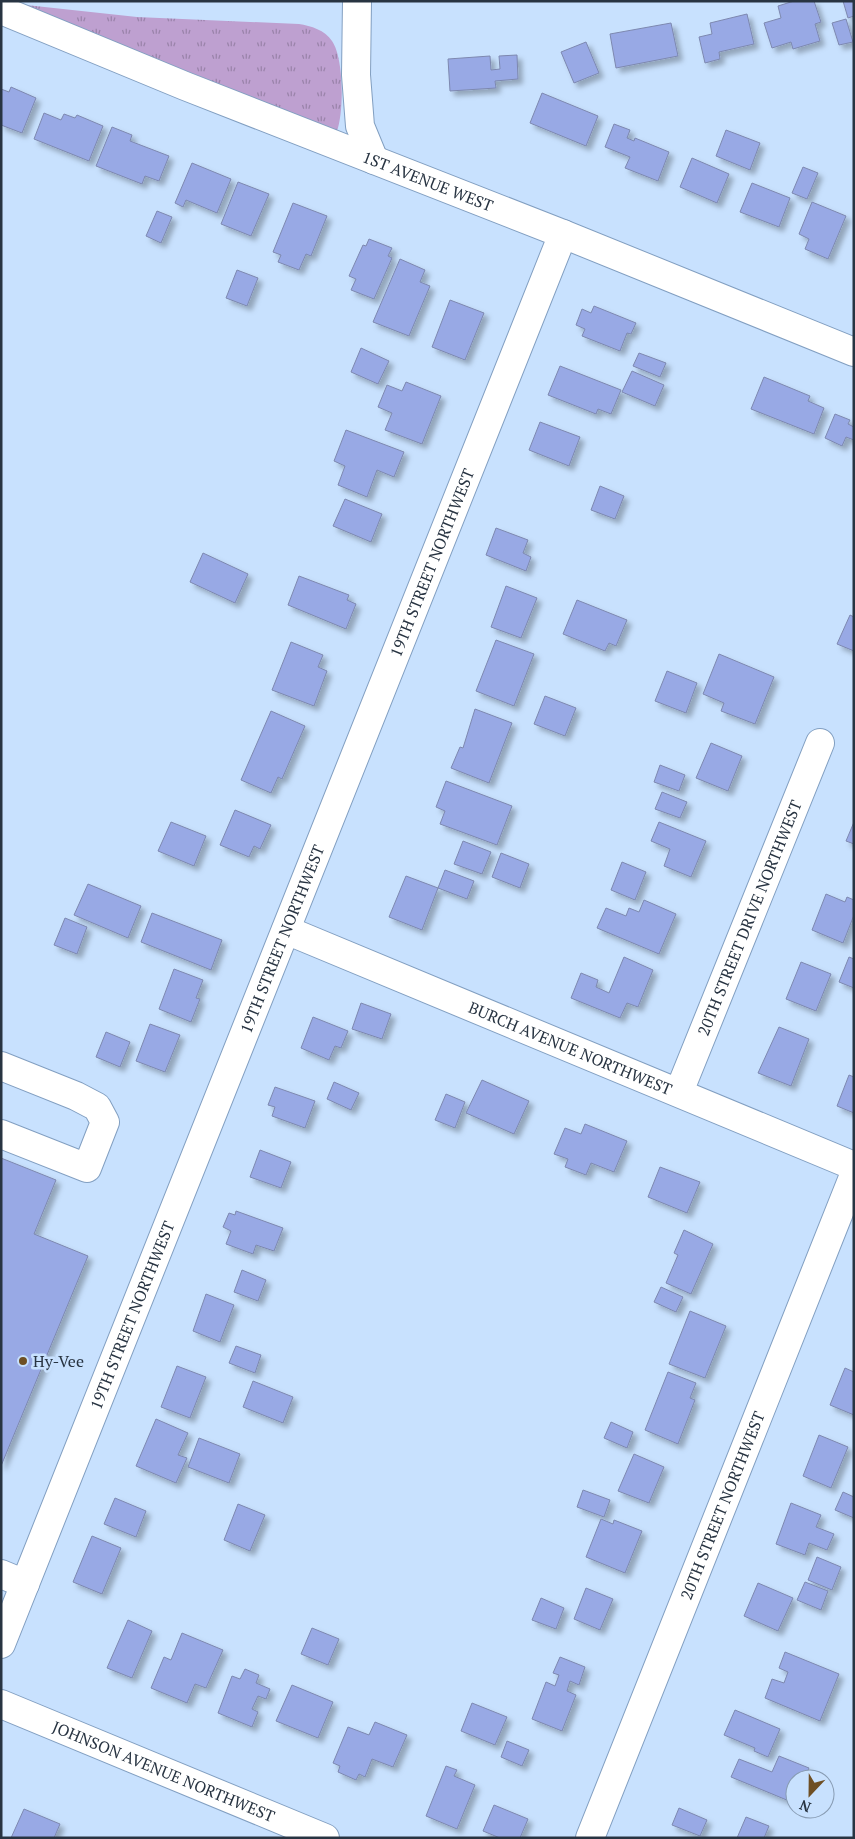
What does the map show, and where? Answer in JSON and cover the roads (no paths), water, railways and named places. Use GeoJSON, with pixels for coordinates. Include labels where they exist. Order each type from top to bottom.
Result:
{"type":"FeatureCollection","features":[{"type":"Feature","properties":{"kind":"street"},"geometry":{"type":"LineString","coordinates":[[357,1],[356,75],[360,126],[374,160]]}},
{"type":"Feature","properties":{"kind":"street","name":"1ST AVENUE WEST"},"geometry":{"type":"LineString","coordinates":[[1,10],[185,86],[563,234],[854,352]]}},
{"type":"Feature","properties":{"kind":"street","name":"19TH STREET NORTHWEST"},"geometry":{"type":"LineString","coordinates":[[1,1644],[13,1579],[286,930],[563,234]]}},
{"type":"Feature","properties":{"kind":"street","name":"20TH STREET DRIVE NORTHWEST"},"geometry":{"type":"LineString","coordinates":[[679,1092],[820,743]]}},
{"type":"Feature","properties":{"kind":"street","name":"BURCH AVENUE NORTHWEST"},"geometry":{"type":"LineString","coordinates":[[286,930],[854,1166]]}},
{"type":"Feature","properties":{"kind":"street"},"geometry":{"type":"LineString","coordinates":[[1,1066],[76,1096],[97,1107],[105,1122],[87,1168],[1,1134]]}},
{"type":"Feature","properties":{"kind":"street","name":"20TH STREET NORTHWEST"},"geometry":{"type":"LineString","coordinates":[[590,1838],[854,1175]]}},
{"type":"Feature","properties":{"kind":"street","name":"JOHNSON AVENUE NORTHWEST"},"geometry":{"type":"LineString","coordinates":[[1,1704],[325,1838]]}},
{"type":"Feature","properties":{"kind":"place","name":"Hy-Vee"},"geometry":{"type":"Point","coordinates":[23,1361]}}]}
